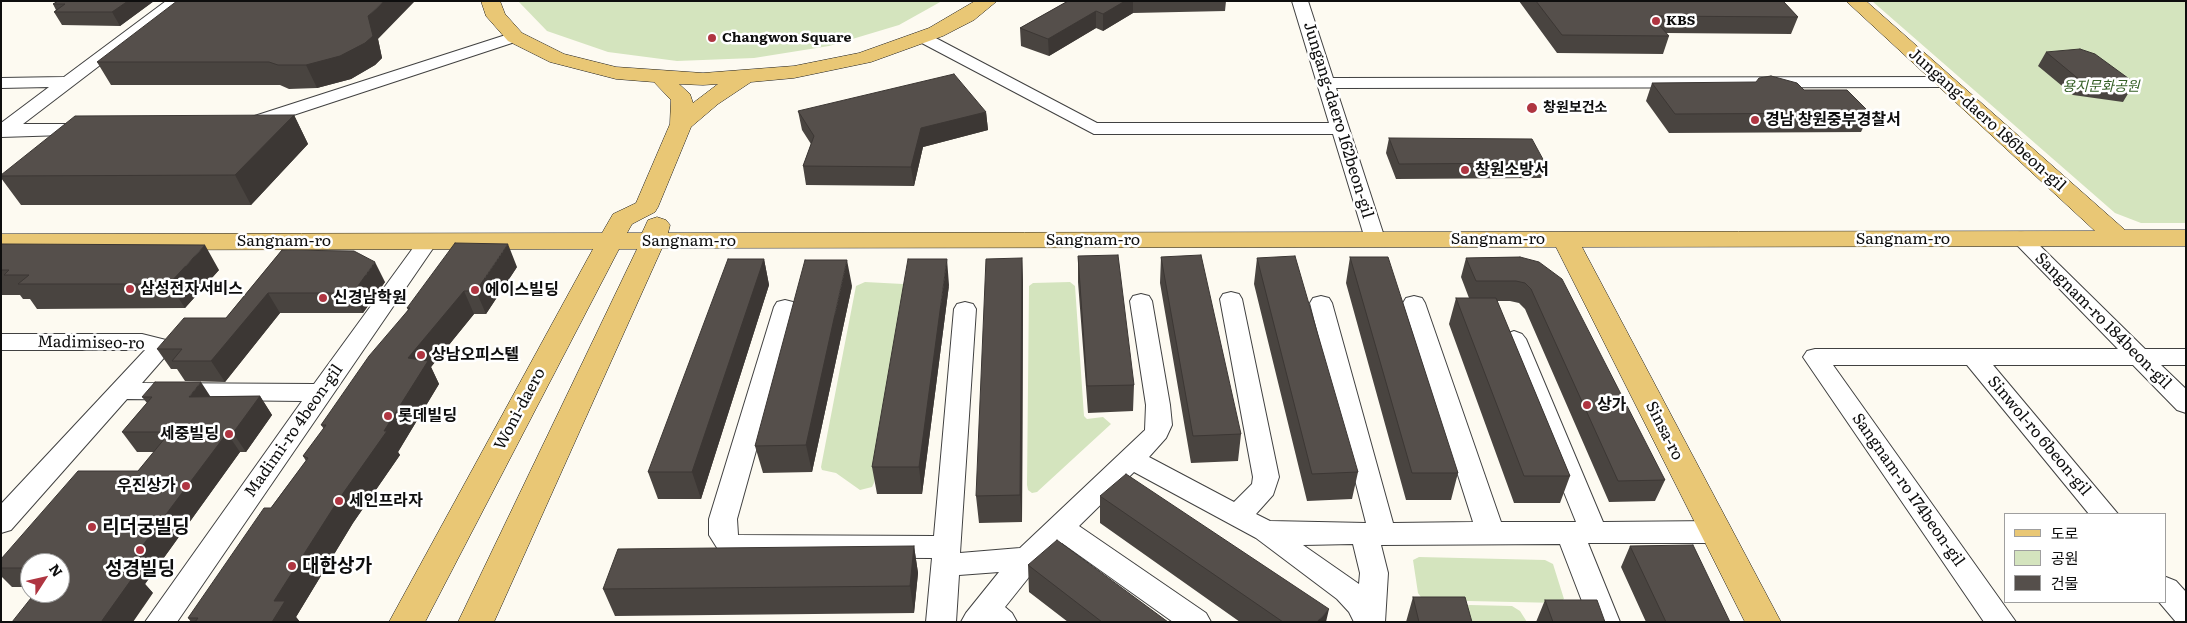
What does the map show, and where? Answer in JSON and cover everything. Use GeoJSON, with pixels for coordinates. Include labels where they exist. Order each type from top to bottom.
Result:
{"type":"FeatureCollection","features":[{"type":"Feature","properties":{"kind":"main road"},"geometry":{"type":"LineString","coordinates":[[490,1],[496,16],[515,37],[541,51],[574,64],[662,78],[744,77],[794,72],[841,63],[885,52],[924,38],[958,21],[988,1]]}},
{"type":"Feature","properties":{"kind":"main road","name":"Jungang-daero 186beon-gil"},"geometry":{"type":"LineString","coordinates":[[1855,1],[2118,238]]}},
{"type":"Feature","properties":{"kind":"main road"},"geometry":{"type":"LineString","coordinates":[[681,124],[710,99],[744,77]]}},
{"type":"Feature","properties":{"kind":"main road"},"geometry":{"type":"LineString","coordinates":[[476,622],[653,241],[659,219],[646,207],[681,124],[682,99],[662,78]]}},
{"type":"Feature","properties":{"kind":"main road","name":"Woni-daero"},"geometry":{"type":"LineString","coordinates":[[406,622],[622,219],[646,207]]}},
{"type":"Feature","properties":{"kind":"main road","name":"Sangnam-ro"},"geometry":{"type":"LineString","coordinates":[[1,242],[2186,238]]}},
{"type":"Feature","properties":{"kind":"main road","name":"Sinsa-ro"},"geometry":{"type":"LineString","coordinates":[[1565,239],[1763,622]]}},
{"type":"Feature","properties":{"kind":"street"},"geometry":{"type":"LineString","coordinates":[[2,131],[176,1]]}},
{"type":"Feature","properties":{"kind":"street","name":"Jungang-daero 162beon-gil"},"geometry":{"type":"LineString","coordinates":[[1300,1],[1375,240]]}},
{"type":"Feature","properties":{"kind":"street"},"geometry":{"type":"LineString","coordinates":[[223,128],[233,128],[515,37]]}},
{"type":"Feature","properties":{"kind":"street"},"geometry":{"type":"LineString","coordinates":[[924,38],[1094,128],[1340,129]]}},
{"type":"Feature","properties":{"kind":"street"},"geometry":{"type":"LineString","coordinates":[[1,83],[68,82]]}},
{"type":"Feature","properties":{"kind":"street"},"geometry":{"type":"LineString","coordinates":[[1325,83],[1945,82]]}},
{"type":"Feature","properties":{"kind":"street"},"geometry":{"type":"LineString","coordinates":[[2,131],[103,130]]}},
{"type":"Feature","properties":{"kind":"street","name":"Sangnam-ro 184beon-gil"},"geometry":{"type":"LineString","coordinates":[[2021,238],[2186,404]]}},
{"type":"Feature","properties":{"kind":"street","name":"Madimi-ro 4beon-gil"},"geometry":{"type":"LineString","coordinates":[[160,622],[428,241]]}},
{"type":"Feature","properties":{"kind":"street"},"geometry":{"type":"LineString","coordinates":[[1231,299],[1266,477],[1264,488],[1249,523]]}},
{"type":"Feature","properties":{"kind":"street"},"geometry":{"type":"LineString","coordinates":[[988,618],[1027,559],[1152,439],[1159,426],[1158,406],[1142,301]]}},
{"type":"Feature","properties":{"kind":"street"},"geometry":{"type":"LineString","coordinates":[[1321,303],[1374,535],[1374,573],[1369,622]]}},
{"type":"Feature","properties":{"kind":"street"},"geometry":{"type":"LineString","coordinates":[[1414,303],[1491,534]]}},
{"type":"Feature","properties":{"kind":"street"},"geometry":{"type":"LineString","coordinates":[[785,307],[723,519],[723,535],[729,543],[739,546],[1027,559]]}},
{"type":"Feature","properties":{"kind":"street"},"geometry":{"type":"LineString","coordinates":[[941,622],[965,309]]}},
{"type":"Feature","properties":{"kind":"street"},"geometry":{"type":"LineString","coordinates":[[1514,339],[1582,534],[1605,622]]}},
{"type":"Feature","properties":{"kind":"street","name":"Madimiseo-ro"},"geometry":{"type":"LineString","coordinates":[[1,342],[142,342],[162,346],[122,391]]}},
{"type":"Feature","properties":{"kind":"street","name":"Sinwol-ro 6beon-gil"},"geometry":{"type":"LineString","coordinates":[[1816,358],[2186,357]]}},
{"type":"Feature","properties":{"kind":"street","name":"Sangnam-ro 174beon-gil"},"geometry":{"type":"LineString","coordinates":[[1816,358],[2001,622]]}},
{"type":"Feature","properties":{"kind":"street","name":"Sinwol-ro 6beon-gil"},"geometry":{"type":"LineString","coordinates":[[1973,358],[2103,513]]}},
{"type":"Feature","properties":{"kind":"street"},"geometry":{"type":"LineString","coordinates":[[1,522],[122,391],[321,393]]}},
{"type":"Feature","properties":{"kind":"street"},"geometry":{"type":"LineString","coordinates":[[1132,459],[1249,523],[1275,534],[1716,532]]}},
{"type":"Feature","properties":{"kind":"street"},"geometry":{"type":"LineString","coordinates":[[1249,523],[1347,591],[1359,603],[1369,622]]}},
{"type":"Feature","properties":{"kind":"street"},"geometry":{"type":"LineString","coordinates":[[1060,527],[1196,622]]}},
{"type":"Feature","properties":{"kind":"street"},"geometry":{"type":"LineString","coordinates":[[2167,590],[2186,613]]}},
{"type":"Feature","properties":{"kind":"green space","name":"Changwon Square"},"geometry":{"type":"Polygon","coordinates":[[[518,1],[942,1],[899,25],[829,46],[754,58],[677,61],[608,52],[547,31],[518,1]]]}},
{"type":"Feature","properties":{"kind":"green space","name":"용지문화공원"},"geometry":{"type":"Polygon","coordinates":[[[1872,1],[2186,1],[2186,223],[2141,223],[2115,213],[1872,1]]]}},
{"type":"Feature","properties":{"kind":"green space"},"geometry":{"type":"Polygon","coordinates":[[[865,282],[903,284],[906,286],[907,297],[874,483],[872,487],[860,490],[836,473],[822,470],[821,467],[856,286],[865,282]]]}},
{"type":"Feature","properties":{"kind":"green space"},"geometry":{"type":"Polygon","coordinates":[[[1070,282],[1075,286],[1084,416],[1087,419],[1103,417],[1111,424],[1037,492],[1032,493],[1028,490],[1027,485],[1029,286],[1033,283],[1070,282]]]}},
{"type":"Feature","properties":{"kind":"green space"},"geometry":{"type":"Polygon","coordinates":[[[1419,557],[1545,560],[1553,564],[1564,599],[1559,603],[1423,600],[1418,593],[1413,560],[1419,557]]]}},
{"type":"Feature","properties":{"kind":"green space"},"geometry":{"type":"Polygon","coordinates":[[[1463,606],[1512,606],[1520,611],[1527,622],[1459,622],[1463,606]]]}},
{"type":"Feature","properties":{"kind":"building"},"geometry":{"type":"Polygon","coordinates":[[[58,1],[128,1],[112,12],[54,12],[65,4],[53,4],[58,1]]]}},
{"type":"Feature","properties":{"kind":"building"},"geometry":{"type":"Polygon","coordinates":[[[177,1],[384,1],[368,16],[373,36],[365,43],[340,56],[306,65],[278,65],[269,62],[97,62],[177,1]]]}},
{"type":"Feature","properties":{"kind":"building"},"geometry":{"type":"Polygon","coordinates":[[[1068,1],[1125,1],[1103,14],[1096,11],[1048,39],[1020,28],[1068,1]]]}},
{"type":"Feature","properties":{"kind":"building"},"geometry":{"type":"Polygon","coordinates":[[[1536,1],[1783,1],[1798,17],[1651,16],[1669,36],[1562,35],[1536,1]]]}},
{"type":"Feature","properties":{"kind":"building"},"geometry":{"type":"Polygon","coordinates":[[[2080,49],[2095,54],[2132,81],[2132,87],[2081,81],[2046,52],[2080,49]]]}},
{"type":"Feature","properties":{"kind":"building"},"geometry":{"type":"Polygon","coordinates":[[[954,74],[986,112],[921,128],[911,167],[803,166],[814,136],[798,111],[954,74]]]}},
{"type":"Feature","properties":{"kind":"building"},"geometry":{"type":"Polygon","coordinates":[[[1771,76],[1797,83],[1804,90],[1847,90],[1870,113],[1675,114],[1652,83],[1756,82],[1759,78],[1771,76]]]}},
{"type":"Feature","properties":{"kind":"building"},"geometry":{"type":"Polygon","coordinates":[[[294,115],[235,175],[1,176],[75,116],[294,115]]]}},
{"type":"Feature","properties":{"kind":"building"},"geometry":{"type":"Polygon","coordinates":[[[1389,138],[1532,139],[1545,163],[1399,164],[1389,138]]]}},
{"type":"Feature","properties":{"kind":"building"},"geometry":{"type":"Polygon","coordinates":[[[455,243],[508,244],[476,291],[464,291],[408,358],[428,361],[384,431],[387,431],[339,499],[274,601],[285,601],[272,622],[195,622],[198,618],[188,618],[264,508],[271,508],[308,458],[303,456],[326,425],[321,425],[369,356],[410,308],[407,308],[455,243]]]}},
{"type":"Feature","properties":{"kind":"building"},"geometry":{"type":"Polygon","coordinates":[[[1,244],[205,245],[169,284],[18,284],[29,275],[4,275],[9,270],[1,270],[1,244]]]}},
{"type":"Feature","properties":{"kind":"building"},"geometry":{"type":"Polygon","coordinates":[[[282,250],[354,251],[375,262],[353,293],[268,293],[211,361],[172,361],[182,349],[157,349],[184,318],[226,318],[282,250]]]}},
{"type":"Feature","properties":{"kind":"building"},"geometry":{"type":"Polygon","coordinates":[[[1118,255],[1134,385],[1087,386],[1078,256],[1118,255]]]}},
{"type":"Feature","properties":{"kind":"building"},"geometry":{"type":"Polygon","coordinates":[[[1201,255],[1241,434],[1193,436],[1161,257],[1201,255]]]}},
{"type":"Feature","properties":{"kind":"building"},"geometry":{"type":"Polygon","coordinates":[[[1295,256],[1358,472],[1312,474],[1257,258],[1295,256]]]}},
{"type":"Feature","properties":{"kind":"building"},"geometry":{"type":"Polygon","coordinates":[[[1350,257],[1388,257],[1458,473],[1412,473],[1350,257]]]}},
{"type":"Feature","properties":{"kind":"building"},"geometry":{"type":"Polygon","coordinates":[[[1520,257],[1539,262],[1562,279],[1665,480],[1618,481],[1531,289],[1525,283],[1516,281],[1476,281],[1466,258],[1520,257]]]}},
{"type":"Feature","properties":{"kind":"building"},"geometry":{"type":"Polygon","coordinates":[[[1022,258],[1020,495],[976,496],[986,259],[1022,258]]]}},
{"type":"Feature","properties":{"kind":"building"},"geometry":{"type":"Polygon","coordinates":[[[728,259],[764,259],[692,472],[648,472],[728,259]]]}},
{"type":"Feature","properties":{"kind":"building"},"geometry":{"type":"Polygon","coordinates":[[[908,259],[947,259],[919,467],[872,467],[908,259]]]}},
{"type":"Feature","properties":{"kind":"building"},"geometry":{"type":"Polygon","coordinates":[[[805,260],[847,260],[806,445],[755,446],[805,260]]]}},
{"type":"Feature","properties":{"kind":"building"},"geometry":{"type":"Polygon","coordinates":[[[1456,298],[1496,298],[1570,476],[1524,476],[1456,298]]]}},
{"type":"Feature","properties":{"kind":"building"},"geometry":{"type":"Polygon","coordinates":[[[155,382],[201,382],[189,397],[260,396],[233,433],[227,433],[122,573],[136,573],[101,622],[12,622],[27,603],[70,603],[70,553],[20,553],[20,568],[1,568],[1,559],[78,471],[138,471],[170,432],[122,432],[152,397],[142,397],[155,382]]]}},
{"type":"Feature","properties":{"kind":"building"},"geometry":{"type":"Polygon","coordinates":[[[1126,474],[1329,609],[1317,622],[1283,622],[1100,496],[1126,474]]]}},
{"type":"Feature","properties":{"kind":"building"},"geometry":{"type":"Polygon","coordinates":[[[1057,540],[1168,622],[1102,622],[1028,565],[1057,540]]]}},
{"type":"Feature","properties":{"kind":"building"},"geometry":{"type":"Polygon","coordinates":[[[1693,545],[1730,622],[1666,622],[1630,546],[1693,545]]]}},
{"type":"Feature","properties":{"kind":"building"},"geometry":{"type":"Polygon","coordinates":[[[914,546],[910,586],[603,589],[618,549],[914,546]]]}},
{"type":"Feature","properties":{"kind":"building"},"geometry":{"type":"Polygon","coordinates":[[[1413,597],[1465,597],[1472,622],[1419,622],[1413,597]]]}},
{"type":"Feature","properties":{"kind":"building"},"geometry":{"type":"Polygon","coordinates":[[[1545,600],[1597,600],[1605,622],[1553,622],[1545,600]]]}},
{"type":"Feature","properties":{"kind":"place","name":"KBS"},"geometry":{"type":"Point","coordinates":[1656,21]}},
{"type":"Feature","properties":{"kind":"place","name":"Changwon Square"},"geometry":{"type":"Point","coordinates":[712,38]}},
{"type":"Feature","properties":{"kind":"place","name":"창원보건소"},"geometry":{"type":"Point","coordinates":[1532,108]}},
{"type":"Feature","properties":{"kind":"place","name":"경남 창원중부경찰서"},"geometry":{"type":"Point","coordinates":[1755,120]}},
{"type":"Feature","properties":{"kind":"place","name":"창원소방서"},"geometry":{"type":"Point","coordinates":[1465,170]}},
{"type":"Feature","properties":{"kind":"place","name":"삼성전자서비스"},"geometry":{"type":"Point","coordinates":[130,289]}},
{"type":"Feature","properties":{"kind":"place","name":"에이스빌딩"},"geometry":{"type":"Point","coordinates":[475,290]}},
{"type":"Feature","properties":{"kind":"place","name":"신경남학원"},"geometry":{"type":"Point","coordinates":[323,298]}},
{"type":"Feature","properties":{"kind":"place","name":"상남오피스텔"},"geometry":{"type":"Point","coordinates":[421,355]}},
{"type":"Feature","properties":{"kind":"place","name":"상가"},"geometry":{"type":"Point","coordinates":[1587,405]}},
{"type":"Feature","properties":{"kind":"place","name":"롯데빌딩"},"geometry":{"type":"Point","coordinates":[388,416]}},
{"type":"Feature","properties":{"kind":"place","name":"세중빌딩"},"geometry":{"type":"Point","coordinates":[229,434]}},
{"type":"Feature","properties":{"kind":"place","name":"우진상가"},"geometry":{"type":"Point","coordinates":[186,486]}},
{"type":"Feature","properties":{"kind":"place","name":"세인프라자"},"geometry":{"type":"Point","coordinates":[339,501]}},
{"type":"Feature","properties":{"kind":"place","name":"리더궁빌딩"},"geometry":{"type":"Point","coordinates":[92,527]}},
{"type":"Feature","properties":{"kind":"place","name":"성경빌딩"},"geometry":{"type":"Point","coordinates":[140,550]}},
{"type":"Feature","properties":{"kind":"place","name":"대한상가"},"geometry":{"type":"Point","coordinates":[292,566]}}]}
